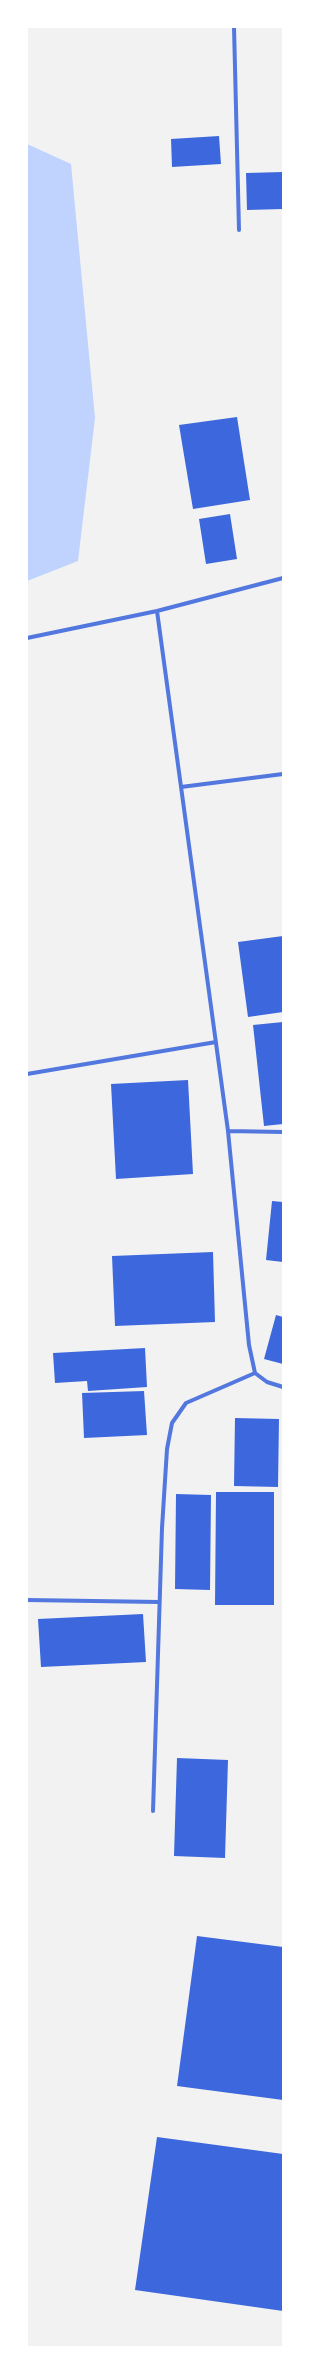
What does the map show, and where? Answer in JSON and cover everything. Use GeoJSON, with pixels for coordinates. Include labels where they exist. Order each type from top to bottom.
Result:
{"type":"FeatureCollection","features":[{"type":"Feature","properties":{"kind":"street"},"geometry":{"type":"LineString","coordinates":[[234,27],[239,230]]}},
{"type":"Feature","properties":{"kind":"street"},"geometry":{"type":"LineString","coordinates":[[27,638],[157,611],[283,578]]}},
{"type":"Feature","properties":{"kind":"street"},"geometry":{"type":"LineString","coordinates":[[157,611],[228,1131],[249,1345],[255,1373],[267,1382],[283,1387]]}},
{"type":"Feature","properties":{"kind":"street"},"geometry":{"type":"LineString","coordinates":[[181,787],[283,774]]}},
{"type":"Feature","properties":{"kind":"street"},"geometry":{"type":"LineString","coordinates":[[27,1074],[216,1042]]}},
{"type":"Feature","properties":{"kind":"street"},"geometry":{"type":"LineString","coordinates":[[228,1131],[283,1132]]}},
{"type":"Feature","properties":{"kind":"street"},"geometry":{"type":"LineString","coordinates":[[152,1811],[159,1602],[167,1449],[172,1423],[186,1403],[255,1373]]}},
{"type":"Feature","properties":{"kind":"street"},"geometry":{"type":"LineString","coordinates":[[27,1600],[159,1602]]}},
{"type":"Feature","properties":{"kind":"water"},"geometry":{"type":"Polygon","coordinates":[[[27,144],[71,164],[95,418],[78,561],[27,581],[27,144]]]}},
{"type":"Feature","properties":{"kind":"building"},"geometry":{"type":"Polygon","coordinates":[[[219,136],[221,164],[172,167],[171,139],[219,136]]]}},
{"type":"Feature","properties":{"kind":"building"},"geometry":{"type":"Polygon","coordinates":[[[283,172],[283,209],[247,210],[246,173],[283,172]]]}},
{"type":"Feature","properties":{"kind":"building"},"geometry":{"type":"Polygon","coordinates":[[[237,417],[250,500],[193,509],[179,425],[237,417]]]}},
{"type":"Feature","properties":{"kind":"building"},"geometry":{"type":"Polygon","coordinates":[[[230,514],[237,559],[206,564],[199,519],[230,514]]]}},
{"type":"Feature","properties":{"kind":"building"},"geometry":{"type":"Polygon","coordinates":[[[283,936],[283,1012],[248,1017],[238,942],[283,936]]]}},
{"type":"Feature","properties":{"kind":"building"},"geometry":{"type":"Polygon","coordinates":[[[283,1022],[283,1124],[264,1126],[253,1025],[283,1022]]]}},
{"type":"Feature","properties":{"kind":"building"},"geometry":{"type":"Polygon","coordinates":[[[188,1080],[193,1174],[116,1179],[111,1084],[188,1080]]]}},
{"type":"Feature","properties":{"kind":"building"},"geometry":{"type":"Polygon","coordinates":[[[272,1201],[283,1202],[283,1262],[266,1260],[272,1201]]]}},
{"type":"Feature","properties":{"kind":"building"},"geometry":{"type":"Polygon","coordinates":[[[213,1252],[215,1322],[115,1326],[112,1256],[213,1252]]]}},
{"type":"Feature","properties":{"kind":"building"},"geometry":{"type":"Polygon","coordinates":[[[276,1315],[283,1317],[283,1364],[264,1359],[276,1315]]]}},
{"type":"Feature","properties":{"kind":"building"},"geometry":{"type":"Polygon","coordinates":[[[145,1348],[147,1387],[88,1391],[87,1381],[55,1383],[53,1353],[145,1348]]]}},
{"type":"Feature","properties":{"kind":"building"},"geometry":{"type":"Polygon","coordinates":[[[144,1391],[147,1435],[84,1438],[82,1393],[144,1391]]]}},
{"type":"Feature","properties":{"kind":"building"},"geometry":{"type":"Polygon","coordinates":[[[235,1418],[279,1419],[278,1487],[234,1486],[235,1418]]]}},
{"type":"Feature","properties":{"kind":"building"},"geometry":{"type":"Polygon","coordinates":[[[216,1492],[274,1492],[274,1605],[215,1605],[216,1492]]]}},
{"type":"Feature","properties":{"kind":"building"},"geometry":{"type":"Polygon","coordinates":[[[176,1494],[211,1495],[210,1590],[175,1589],[176,1494]]]}},
{"type":"Feature","properties":{"kind":"building"},"geometry":{"type":"Polygon","coordinates":[[[143,1614],[146,1662],[41,1667],[38,1619],[143,1614]]]}},
{"type":"Feature","properties":{"kind":"building"},"geometry":{"type":"Polygon","coordinates":[[[177,1758],[228,1760],[225,1858],[174,1856],[177,1758]]]}},
{"type":"Feature","properties":{"kind":"building"},"geometry":{"type":"Polygon","coordinates":[[[197,1936],[283,1947],[283,2100],[177,2086],[197,1936]]]}},
{"type":"Feature","properties":{"kind":"building"},"geometry":{"type":"Polygon","coordinates":[[[157,2137],[283,2154],[283,2311],[135,2290],[157,2137]]]}}]}
